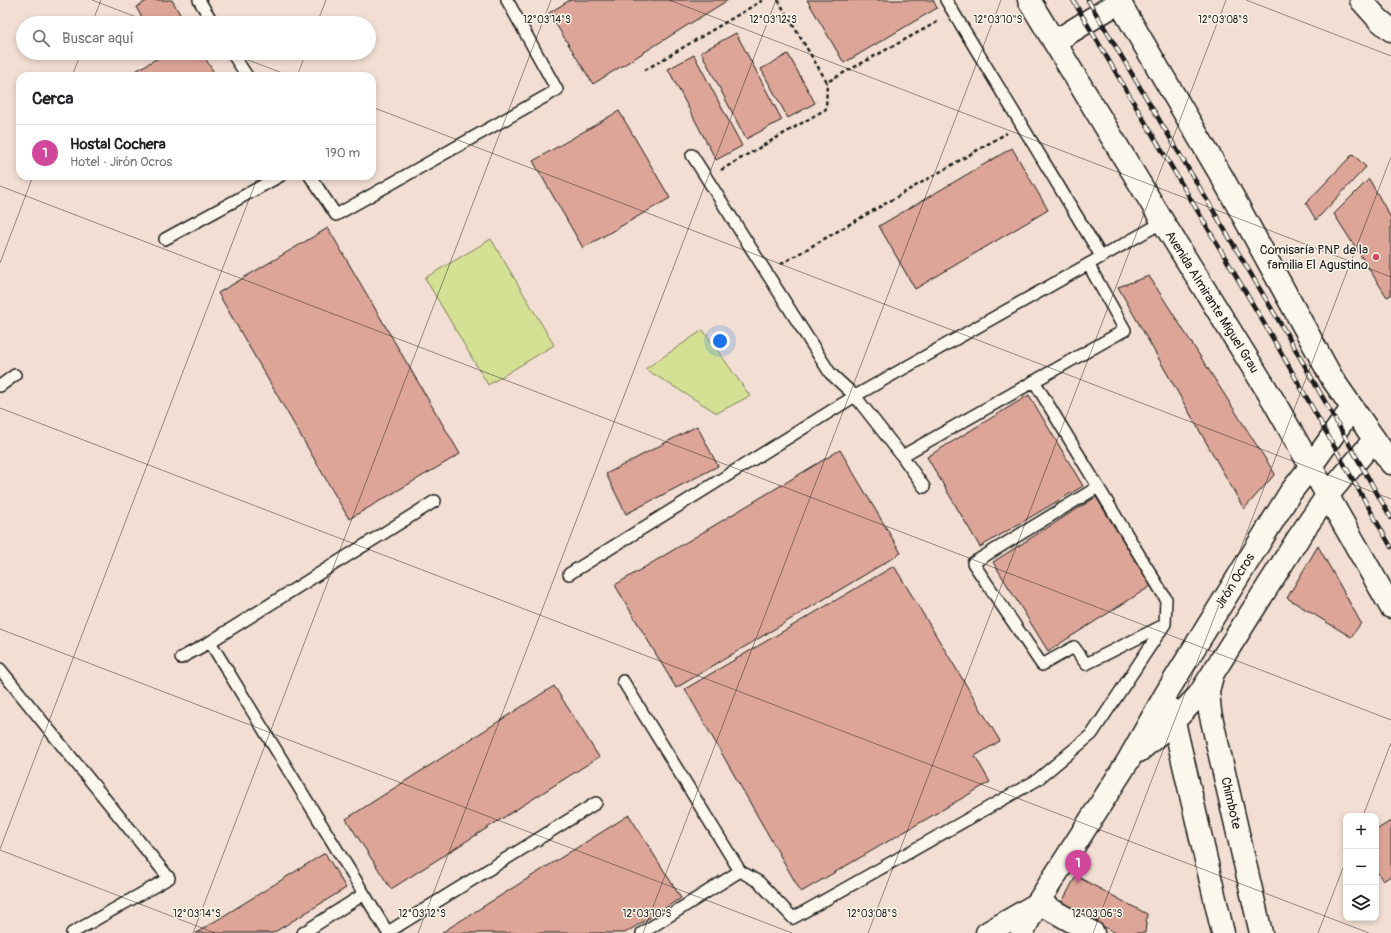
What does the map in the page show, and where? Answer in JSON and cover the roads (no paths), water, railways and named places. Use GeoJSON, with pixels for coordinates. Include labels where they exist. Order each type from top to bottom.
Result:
{"type":"FeatureCollection","features":[{"type":"Feature","properties":{"kind":"main road","name":"Avenida Almirante Miguel Grau"},"geometry":{"type":"LineString","coordinates":[[1029,0],[1163,222],[1273,400],[1391,607]]}},
{"type":"Feature","properties":{"kind":"main road"},"geometry":{"type":"LineString","coordinates":[[1361,0],[1391,30]]}},
{"type":"Feature","properties":{"kind":"main road"},"geometry":{"type":"LineString","coordinates":[[1372,0],[1391,8]]}},
{"type":"Feature","properties":{"kind":"main road"},"geometry":{"type":"LineString","coordinates":[[1054,42],[1118,1],[1222,176],[1333,380],[1391,463]]}},
{"type":"Feature","properties":{"kind":"main road","name":"Jirón Ocros"},"geometry":{"type":"LineString","coordinates":[[1022,933],[1037,904],[1128,761],[1167,692],[1290,493],[1352,408]]}},
{"type":"Feature","properties":{"kind":"main road","name":"Jirón Ocros"},"geometry":{"type":"LineString","coordinates":[[1128,761],[1174,722],[1199,695],[1299,536],[1327,496],[1374,440]]}},
{"type":"Feature","properties":{"kind":"main road","name":"Chimbote"},"geometry":{"type":"LineString","coordinates":[[1212,673],[1208,691],[1210,712],[1261,933]]}},
{"type":"Feature","properties":{"kind":"main road"},"geometry":{"type":"LineString","coordinates":[[1167,692],[1223,933]]}},
{"type":"Feature","properties":{"kind":"main road"},"geometry":{"type":"LineString","coordinates":[[987,933],[1037,904],[1050,909],[1093,933]]}},
{"type":"Feature","properties":{"kind":"lane"},"geometry":{"type":"LineString","coordinates":[[198,0],[208,16]]}},
{"type":"Feature","properties":{"kind":"lane"},"geometry":{"type":"LineString","coordinates":[[313,180],[336,215],[557,90],[507,0]]}},
{"type":"Feature","properties":{"kind":"lane"},"geometry":{"type":"LineString","coordinates":[[946,0],[1102,256]]}},
{"type":"Feature","properties":{"kind":"lane"},"geometry":{"type":"LineString","coordinates":[[237,60],[244,72]]}},
{"type":"Feature","properties":{"kind":"lane"},"geometry":{"type":"LineString","coordinates":[[692,155],[830,373],[855,396],[924,487]]}},
{"type":"Feature","properties":{"kind":"lane"},"geometry":{"type":"LineString","coordinates":[[165,239],[273,180]]}},
{"type":"Feature","properties":{"kind":"lane"},"geometry":{"type":"LineString","coordinates":[[569,574],[855,396],[1163,222]]}},
{"type":"Feature","properties":{"kind":"lane"},"geometry":{"type":"LineString","coordinates":[[902,456],[1125,330],[1088,264]]}},
{"type":"Feature","properties":{"kind":"lane"},"geometry":{"type":"LineString","coordinates":[[0,386],[15,375]]}},
{"type":"Feature","properties":{"kind":"lane"},"geometry":{"type":"LineString","coordinates":[[623,681],[740,871],[758,882],[793,918],[1037,780],[1092,734],[1165,624],[1166,599],[1034,381]]}},
{"type":"Feature","properties":{"kind":"lane"},"geometry":{"type":"LineString","coordinates":[[1098,487],[973,563],[1042,665],[1074,647],[1086,664],[1165,624]]}},
{"type":"Feature","properties":{"kind":"lane"},"geometry":{"type":"LineString","coordinates":[[181,658],[210,642],[435,500]]}},
{"type":"Feature","properties":{"kind":"lane"},"geometry":{"type":"LineString","coordinates":[[210,642],[388,933],[596,803]]}},
{"type":"Feature","properties":{"kind":"lane"},"geometry":{"type":"LineString","coordinates":[[0,669],[169,878],[72,933]]}},
{"type":"Feature","properties":{"kind":"lane"},"geometry":{"type":"LineString","coordinates":[[642,933],[740,871]]}},
{"type":"Feature","properties":{"kind":"lane"},"geometry":{"type":"LineString","coordinates":[[303,933],[364,894]]}},
{"type":"Feature","properties":{"kind":"railway"},"geometry":{"type":"LineString","coordinates":[[1073,0],[1278,347],[1391,547]]}},
{"type":"Feature","properties":{"kind":"railway"},"geometry":{"type":"LineString","coordinates":[[1088,0],[1289,338],[1391,518]]}},
{"type":"Feature","properties":{"kind":"place","name":"Comisaría PNP de la familia El Agustino"},"geometry":{"type":"Point","coordinates":[1376,257]}},
{"type":"Feature","properties":{"kind":"place","name":"Hostal Cochera"},"geometry":{"type":"Point","coordinates":[1078,883]}}]}
